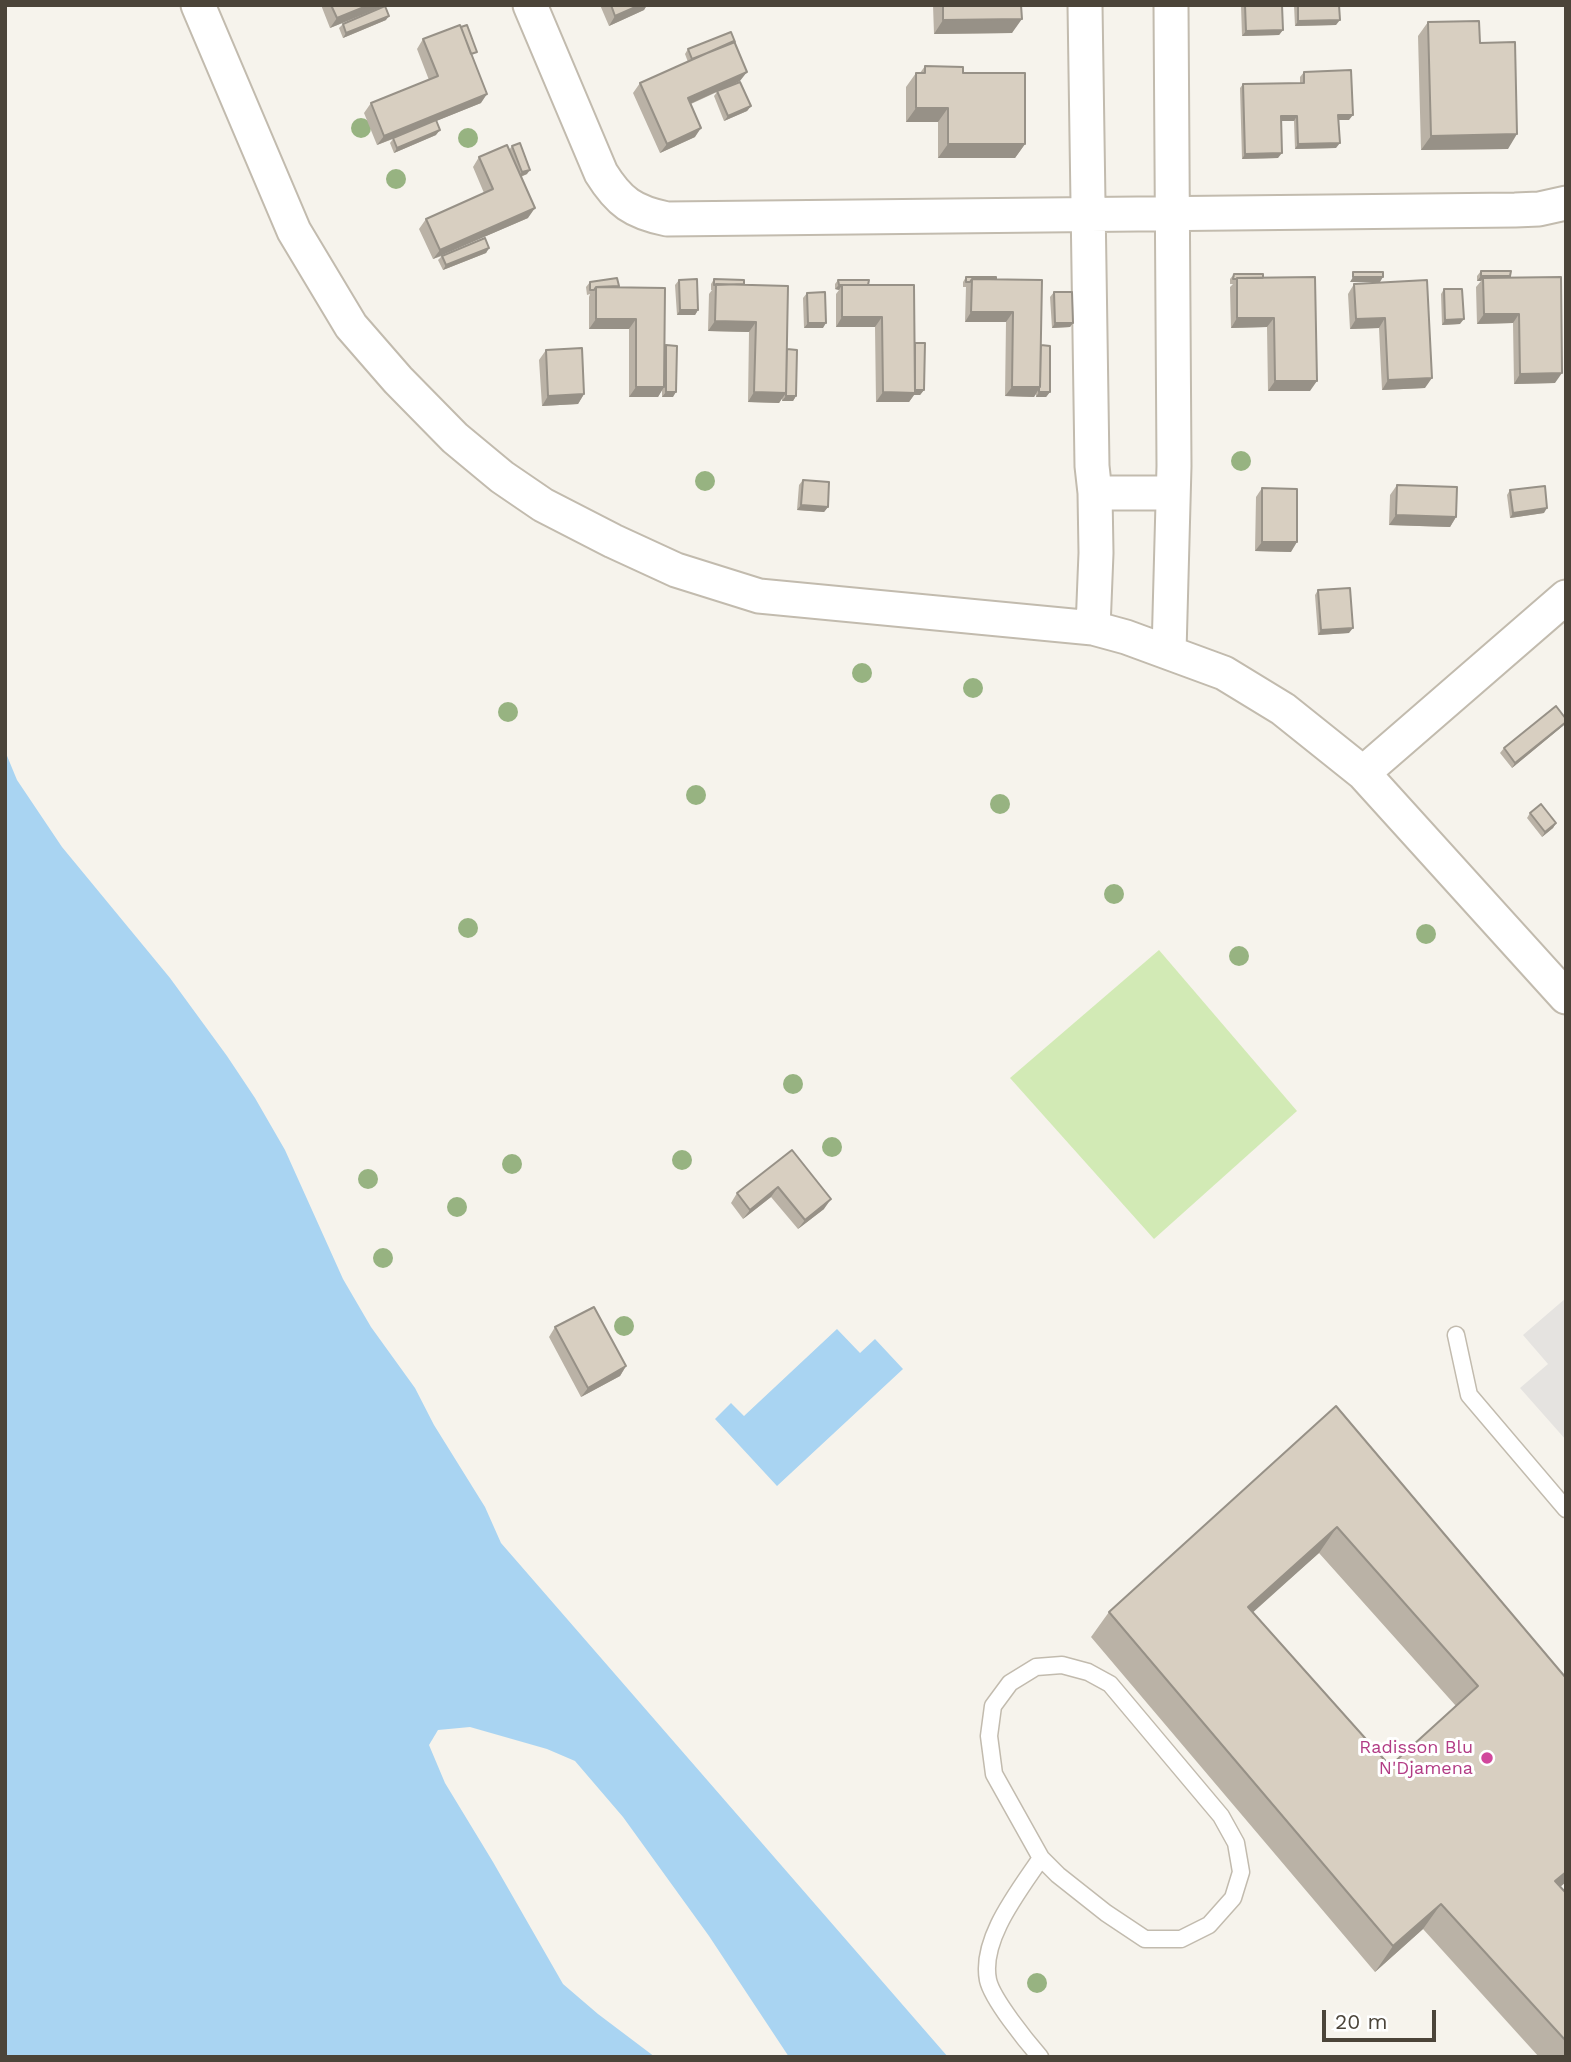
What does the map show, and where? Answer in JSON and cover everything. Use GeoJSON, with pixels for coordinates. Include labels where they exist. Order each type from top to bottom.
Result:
{"type":"FeatureCollection","features":[{"type":"Feature","properties":{"kind":"street"},"geometry":{"type":"LineString","coordinates":[[198,5],[295,231],[351,326],[398,380],[455,438],[502,477],[543,505],[613,541],[676,570],[759,596],[1093,628],[1224,673],[1283,709],[1363,773],[1566,997]]}},
{"type":"Feature","properties":{"kind":"street"},"geometry":{"type":"LineString","coordinates":[[530,5],[601,173],[612,191],[628,206],[646,215],[667,219],[1515,210],[1539,209],[1566,203]]}},
{"type":"Feature","properties":{"kind":"street"},"geometry":{"type":"LineString","coordinates":[[1085,5],[1086,213],[1092,466],[1095,493],[1093,628]]}},
{"type":"Feature","properties":{"kind":"street"},"geometry":{"type":"LineString","coordinates":[[1169,652],[1173,493],[1174,213],[1171,5]]}},
{"type":"Feature","properties":{"kind":"street"},"geometry":{"type":"LineString","coordinates":[[1095,493],[1173,493]]}},
{"type":"Feature","properties":{"kind":"street"},"geometry":{"type":"LineString","coordinates":[[1363,773],[1566,597]]}},
{"type":"Feature","properties":{"kind":"lane"},"geometry":{"type":"LineString","coordinates":[[1455,1335],[1469,1395],[1566,1509]]}},
{"type":"Feature","properties":{"kind":"lane"},"geometry":{"type":"LineString","coordinates":[[1062,1665],[1088,1672],[1110,1684],[1221,1816],[1236,1843],[1241,1872],[1233,1898],[1209,1925],[1181,1939],[1145,1939],[1106,1913],[1041,1858],[994,1774],[989,1736],[993,1706],[1010,1683],[1036,1667],[1062,1665]]}},
{"type":"Feature","properties":{"kind":"lane"},"geometry":{"type":"LineString","coordinates":[[1040,2057],[1023,2038],[988,1981],[990,1941],[1041,1858]]}},
{"type":"Feature","properties":{"kind":"green space"},"geometry":{"type":"Polygon","coordinates":[[[1159,950],[1297,1111],[1154,1239],[1010,1078],[1159,950]]]}},
{"type":"Feature","properties":{"kind":"shaded area"},"geometry":{"type":"Polygon","coordinates":[[[1566,1298],[1566,1440],[1520,1388],[1548,1364],[1523,1335],[1566,1298]]]}},
{"type":"Feature","properties":{"kind":"water"},"geometry":{"type":"Polygon","coordinates":[[[5,751],[17,780],[62,847],[170,978],[255,1098],[285,1150],[343,1279],[371,1327],[415,1388],[434,1425],[485,1507],[501,1543],[948,2057],[789,2057],[709,1936],[623,1817],[575,1761],[547,1749],[470,1727],[438,1730],[429,1745],[445,1783],[563,1984],[655,2057],[5,2057],[5,751]]]}},
{"type":"Feature","properties":{"kind":"water"},"geometry":{"type":"Polygon","coordinates":[[[837,1329],[860,1353],[875,1339],[903,1369],[777,1486],[715,1419],[731,1403],[744,1416],[837,1329]]]}},
{"type":"Feature","properties":{"kind":"building"},"geometry":{"type":"Polygon","coordinates":[[[331,5],[369,5],[337,18],[331,5]]]}},
{"type":"Feature","properties":{"kind":"building"},"geometry":{"type":"Polygon","coordinates":[[[611,5],[640,5],[615,16],[611,5]]]}},
{"type":"Feature","properties":{"kind":"building"},"geometry":{"type":"Polygon","coordinates":[[[943,5],[1021,5],[1022,19],[943,20],[943,5]]]}},
{"type":"Feature","properties":{"kind":"building"},"geometry":{"type":"Polygon","coordinates":[[[1245,5],[1282,5],[1283,30],[1246,31],[1245,5]]]}},
{"type":"Feature","properties":{"kind":"building"},"geometry":{"type":"Polygon","coordinates":[[[1298,5],[1339,5],[1340,20],[1298,21],[1298,5]]]}},
{"type":"Feature","properties":{"kind":"building"},"geometry":{"type":"Polygon","coordinates":[[[385,6],[389,16],[346,33],[343,24],[385,6]]]}},
{"type":"Feature","properties":{"kind":"building"},"geometry":{"type":"Polygon","coordinates":[[[1479,21],[1480,43],[1515,42],[1517,134],[1431,136],[1428,22],[1479,21]]]}},
{"type":"Feature","properties":{"kind":"building"},"geometry":{"type":"Polygon","coordinates":[[[460,25],[487,94],[384,136],[371,103],[438,76],[423,39],[460,25]]]}},
{"type":"Feature","properties":{"kind":"building"},"geometry":{"type":"Polygon","coordinates":[[[467,25],[477,52],[471,54],[461,27],[467,25]]]}},
{"type":"Feature","properties":{"kind":"building"},"geometry":{"type":"Polygon","coordinates":[[[731,32],[735,42],[692,59],[688,49],[731,32]]]}},
{"type":"Feature","properties":{"kind":"building"},"geometry":{"type":"Polygon","coordinates":[[[734,41],[747,72],[688,98],[701,128],[667,144],[640,83],[734,41]]]}},
{"type":"Feature","properties":{"kind":"building"},"geometry":{"type":"Polygon","coordinates":[[[925,66],[963,67],[963,73],[1025,73],[1025,144],[948,144],[948,108],[916,108],[916,73],[925,73],[925,66]]]}},
{"type":"Feature","properties":{"kind":"building"},"geometry":{"type":"Polygon","coordinates":[[[1351,70],[1353,115],[1338,115],[1340,143],[1298,144],[1297,116],[1281,116],[1282,153],[1245,154],[1243,84],[1304,83],[1304,72],[1351,70]]]}},
{"type":"Feature","properties":{"kind":"building"},"geometry":{"type":"Polygon","coordinates":[[[740,82],[751,106],[728,116],[717,91],[740,82]]]}},
{"type":"Feature","properties":{"kind":"building"},"geometry":{"type":"Polygon","coordinates":[[[436,120],[440,130],[397,148],[393,138],[436,120]]]}},
{"type":"Feature","properties":{"kind":"building"},"geometry":{"type":"Polygon","coordinates":[[[520,143],[530,170],[522,172],[512,146],[520,143]]]}},
{"type":"Feature","properties":{"kind":"building"},"geometry":{"type":"Polygon","coordinates":[[[507,145],[535,208],[440,250],[426,219],[493,189],[479,157],[507,145]]]}},
{"type":"Feature","properties":{"kind":"building"},"geometry":{"type":"Polygon","coordinates":[[[485,238],[489,248],[446,265],[442,256],[485,238]]]}},
{"type":"Feature","properties":{"kind":"building"},"geometry":{"type":"Polygon","coordinates":[[[1481,271],[1511,271],[1510,276],[1481,276],[1481,271]]]}},
{"type":"Feature","properties":{"kind":"building"},"geometry":{"type":"Polygon","coordinates":[[[1353,272],[1383,272],[1383,277],[1353,277],[1353,272]]]}},
{"type":"Feature","properties":{"kind":"building"},"geometry":{"type":"Polygon","coordinates":[[[1234,274],[1263,274],[1263,278],[1233,279],[1234,274]]]}},
{"type":"Feature","properties":{"kind":"building"},"geometry":{"type":"Polygon","coordinates":[[[966,277],[996,279],[972,279],[966,282],[966,277]]]}},
{"type":"Feature","properties":{"kind":"building"},"geometry":{"type":"Polygon","coordinates":[[[1315,277],[1317,381],[1275,381],[1274,318],[1237,318],[1237,278],[1315,277]]]}},
{"type":"Feature","properties":{"kind":"building"},"geometry":{"type":"Polygon","coordinates":[[[1561,277],[1562,373],[1520,374],[1519,314],[1484,314],[1483,278],[1561,277]]]}},
{"type":"Feature","properties":{"kind":"building"},"geometry":{"type":"Polygon","coordinates":[[[617,278],[619,286],[596,287],[590,290],[590,282],[617,278]]]}},
{"type":"Feature","properties":{"kind":"building"},"geometry":{"type":"Polygon","coordinates":[[[697,279],[698,310],[680,310],[679,280],[697,279]]]}},
{"type":"Feature","properties":{"kind":"building"},"geometry":{"type":"Polygon","coordinates":[[[714,279],[744,280],[744,284],[714,285],[714,279]]]}},
{"type":"Feature","properties":{"kind":"building"},"geometry":{"type":"Polygon","coordinates":[[[972,279],[1042,280],[1040,387],[1012,387],[1013,312],[971,312],[972,279]]]}},
{"type":"Feature","properties":{"kind":"building"},"geometry":{"type":"Polygon","coordinates":[[[838,280],[869,280],[868,285],[839,285],[838,280]]]}},
{"type":"Feature","properties":{"kind":"building"},"geometry":{"type":"Polygon","coordinates":[[[1427,280],[1432,378],[1388,380],[1385,318],[1356,319],[1354,284],[1427,280]]]}},
{"type":"Feature","properties":{"kind":"building"},"geometry":{"type":"Polygon","coordinates":[[[716,284],[788,286],[786,393],[754,392],[756,322],[715,321],[716,284]]]}},
{"type":"Feature","properties":{"kind":"building"},"geometry":{"type":"Polygon","coordinates":[[[842,285],[914,285],[915,393],[883,392],[882,317],[842,317],[842,285]]]}},
{"type":"Feature","properties":{"kind":"building"},"geometry":{"type":"Polygon","coordinates":[[[596,287],[665,288],[664,387],[636,387],[636,319],[596,319],[596,287]]]}},
{"type":"Feature","properties":{"kind":"building"},"geometry":{"type":"Polygon","coordinates":[[[1444,289],[1462,289],[1464,319],[1445,320],[1444,289]]]}},
{"type":"Feature","properties":{"kind":"building"},"geometry":{"type":"Polygon","coordinates":[[[825,292],[826,323],[808,323],[807,293],[825,292]]]}},
{"type":"Feature","properties":{"kind":"building"},"geometry":{"type":"Polygon","coordinates":[[[1054,292],[1072,292],[1073,323],[1055,323],[1054,292]]]}},
{"type":"Feature","properties":{"kind":"building"},"geometry":{"type":"Polygon","coordinates":[[[915,343],[925,343],[924,390],[915,390],[915,343]]]}},
{"type":"Feature","properties":{"kind":"building"},"geometry":{"type":"Polygon","coordinates":[[[666,345],[677,346],[676,392],[666,392],[666,345]]]}},
{"type":"Feature","properties":{"kind":"building"},"geometry":{"type":"Polygon","coordinates":[[[1041,345],[1050,346],[1050,392],[1039,392],[1041,345]]]}},
{"type":"Feature","properties":{"kind":"building"},"geometry":{"type":"Polygon","coordinates":[[[582,348],[584,394],[548,396],[546,350],[582,348]]]}},
{"type":"Feature","properties":{"kind":"building"},"geometry":{"type":"Polygon","coordinates":[[[787,349],[797,350],[796,396],[786,396],[787,349]]]}},
{"type":"Feature","properties":{"kind":"building"},"geometry":{"type":"Polygon","coordinates":[[[803,480],[829,482],[828,507],[801,505],[803,480]]]}},
{"type":"Feature","properties":{"kind":"building"},"geometry":{"type":"Polygon","coordinates":[[[1397,485],[1457,487],[1456,517],[1396,515],[1397,485]]]}},
{"type":"Feature","properties":{"kind":"building"},"geometry":{"type":"Polygon","coordinates":[[[1545,486],[1547,508],[1513,513],[1510,490],[1545,486]]]}},
{"type":"Feature","properties":{"kind":"building"},"geometry":{"type":"Polygon","coordinates":[[[1262,488],[1297,489],[1297,542],[1262,542],[1262,488]]]}},
{"type":"Feature","properties":{"kind":"building"},"geometry":{"type":"Polygon","coordinates":[[[1350,588],[1353,628],[1321,630],[1318,590],[1350,588]]]}},
{"type":"Feature","properties":{"kind":"building"},"geometry":{"type":"Polygon","coordinates":[[[1556,706],[1566,722],[1515,763],[1504,748],[1556,706]]]}},
{"type":"Feature","properties":{"kind":"building"},"geometry":{"type":"Polygon","coordinates":[[[1541,804],[1556,823],[1545,832],[1530,813],[1541,804]]]}},
{"type":"Feature","properties":{"kind":"building"},"geometry":{"type":"Polygon","coordinates":[[[792,1150],[831,1199],[805,1220],[778,1187],[750,1210],[737,1193],[792,1150]]]}},
{"type":"Feature","properties":{"kind":"building"},"geometry":{"type":"Polygon","coordinates":[[[594,1307],[626,1366],[588,1388],[555,1327],[594,1307]]]}},
{"type":"Feature","properties":{"kind":"building","name":"Radisson Blu N'Djamena"},"geometry":{"type":"Polygon","coordinates":[[[1336,1406],[1566,1678],[1566,1872],[1555,1881],[1566,1893],[1566,2041],[1441,1904],[1393,1946],[1109,1612],[1336,1406]],[[1337,1527],[1248,1607],[1390,1766],[1478,1686],[1337,1527]]]}},
{"type":"Feature","properties":{"kind":"place","name":"Radisson Blu N'Djamena"},"geometry":{"type":"Point","coordinates":[1487,1758]}}]}
